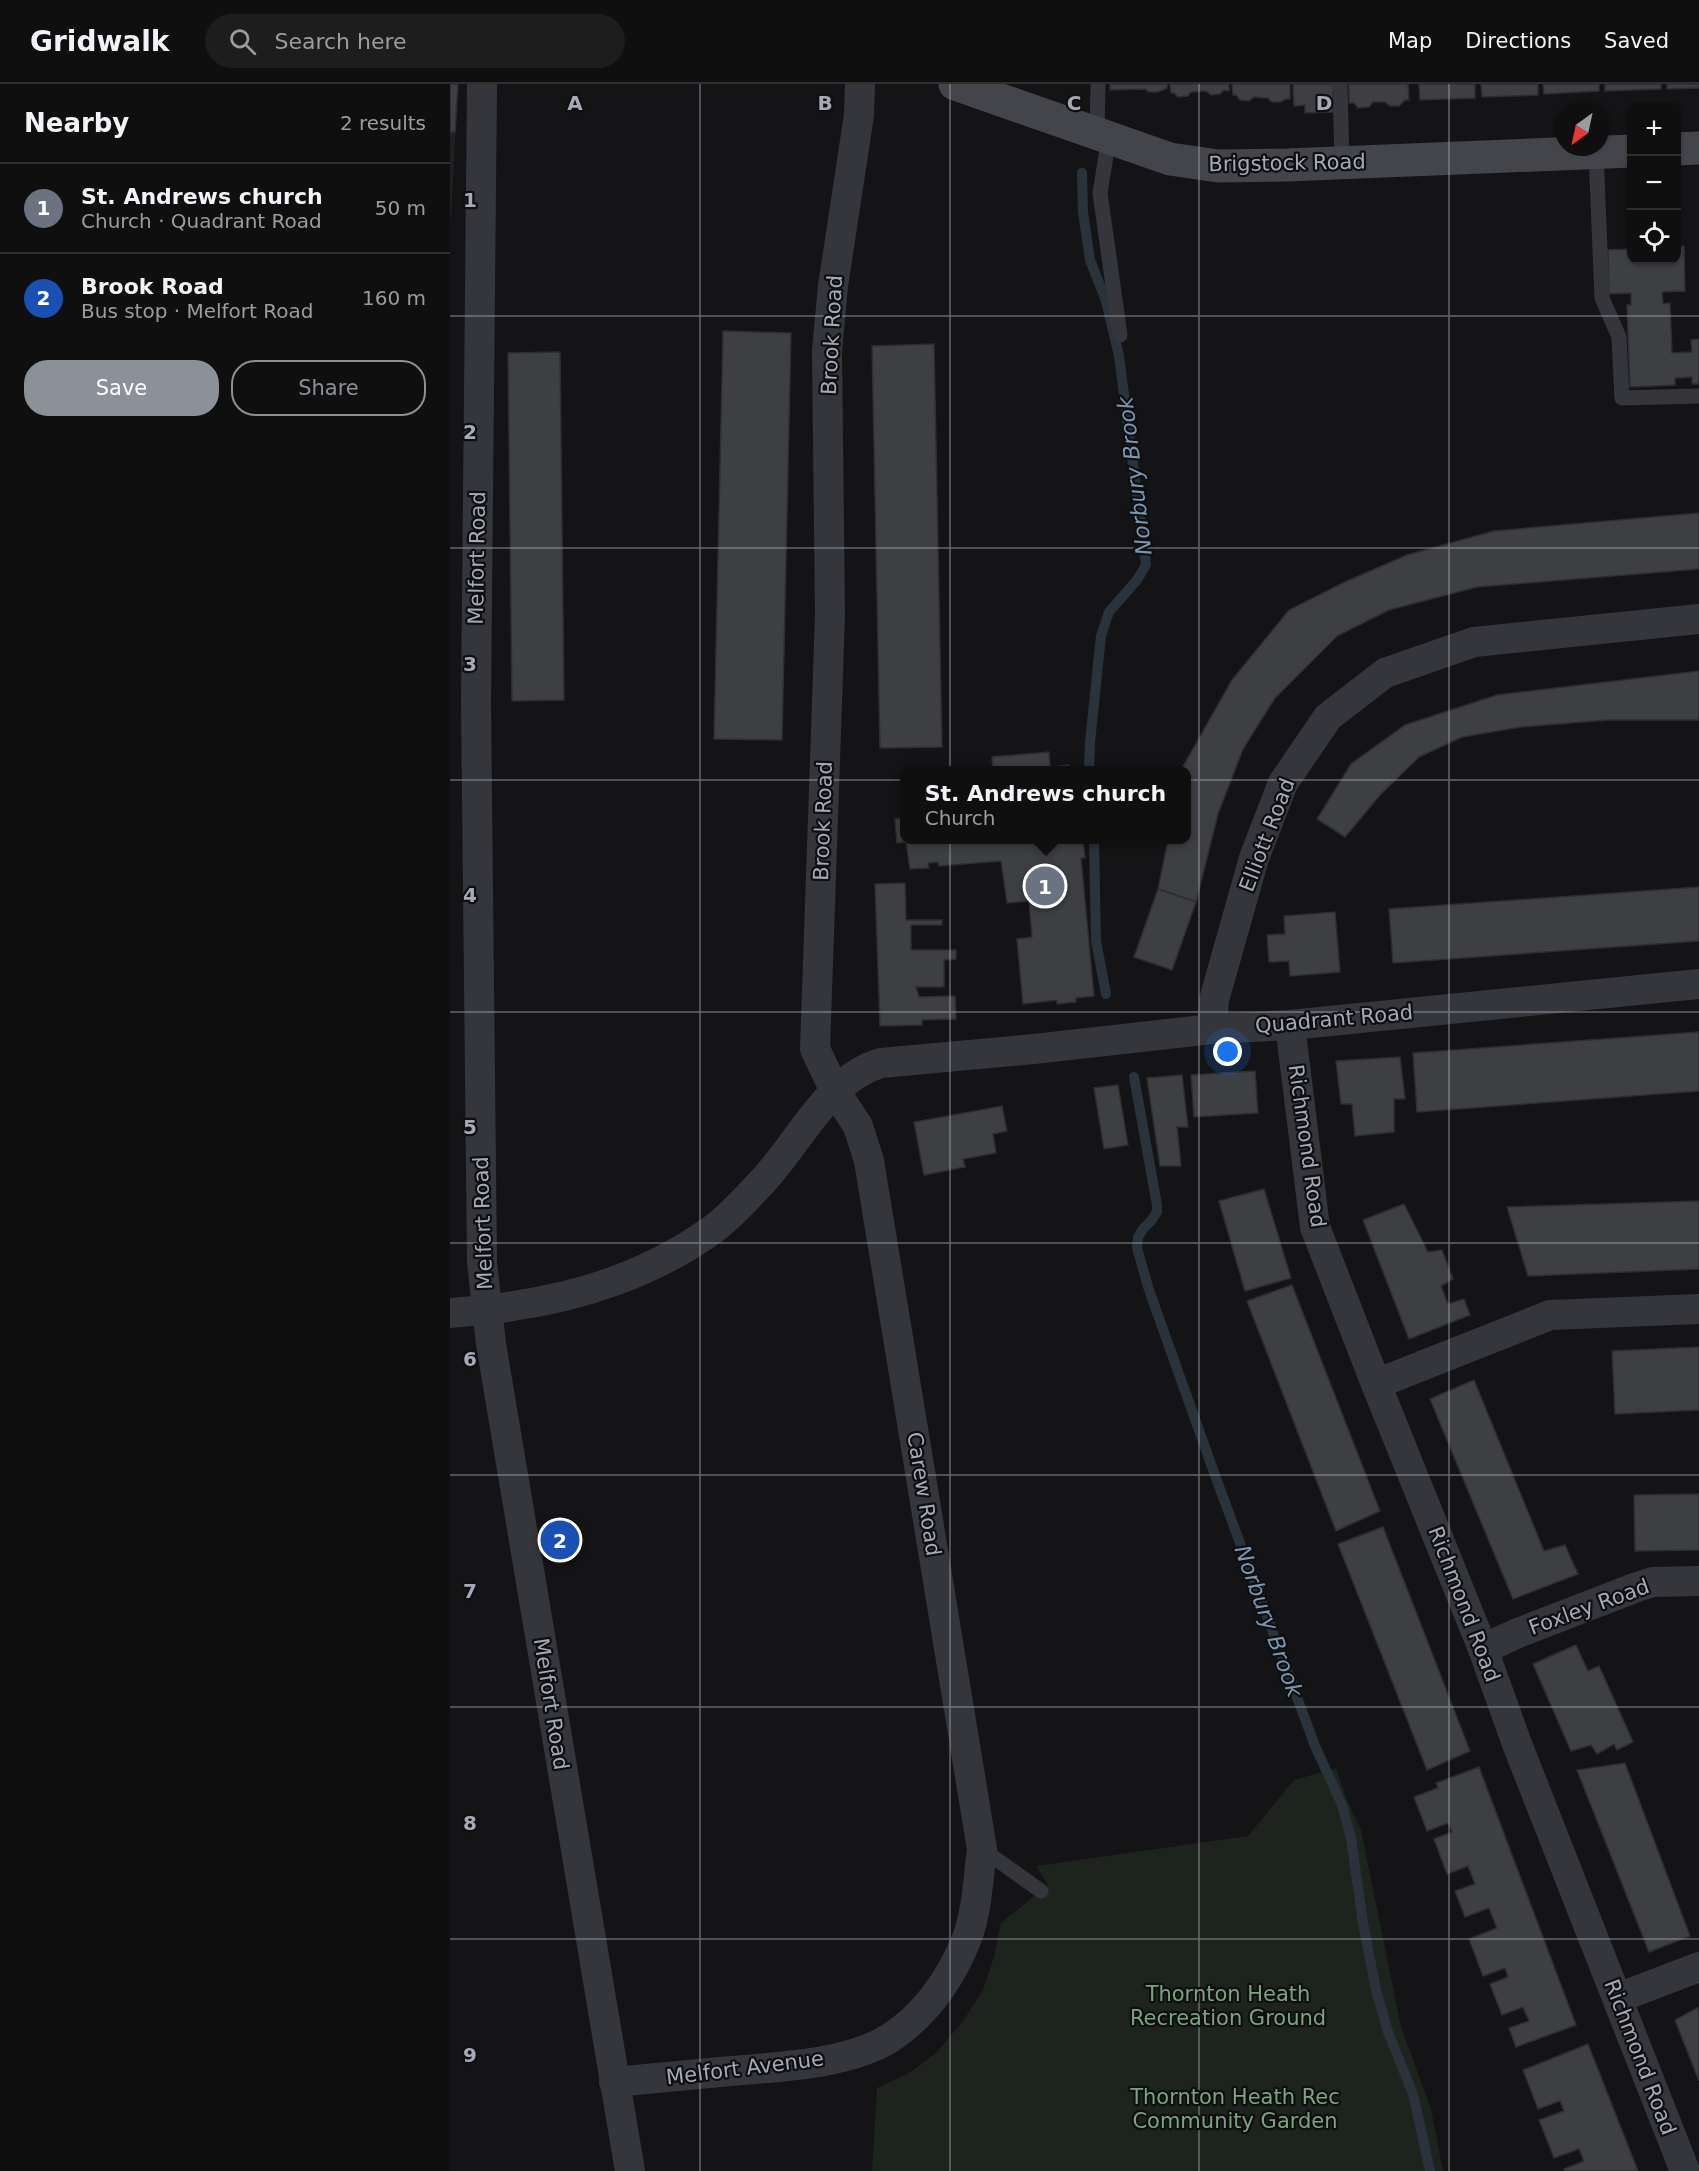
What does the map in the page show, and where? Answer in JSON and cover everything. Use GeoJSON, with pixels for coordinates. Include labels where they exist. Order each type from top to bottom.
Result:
{"type":"FeatureCollection","features":[{"type":"Feature","properties":{"kind":"main road","name":"Brigstock Road"},"geometry":{"type":"LineString","coordinates":[[955,84],[1170,159],[1218,166],[1555,154]]}},
{"type":"Feature","properties":{"kind":"main road"},"geometry":{"type":"LineString","coordinates":[[1681,149],[1699,148]]}},
{"type":"Feature","properties":{"kind":"main road","name":"Brigstock Road"},"geometry":{"type":"LineString","coordinates":[[1609,152],[1627,151]]}},
{"type":"Feature","properties":{"kind":"street","name":"Melfort Road"},"geometry":{"type":"LineString","coordinates":[[482,84],[476,702],[482,1262],[486,1310],[630,2171]]}},
{"type":"Feature","properties":{"kind":"street","name":"Brook Road"},"geometry":{"type":"LineString","coordinates":[[835,1091],[815,1049],[830,615],[827,351],[832,297],[859,115],[860,84]]}},
{"type":"Feature","properties":{"kind":"street","name":"Elliott Road"},"geometry":{"type":"LineString","coordinates":[[1212,1029],[1214,1000],[1254,858],[1283,783],[1328,717],[1385,673],[1474,642],[1699,619]]}},
{"type":"Feature","properties":{"kind":"street","name":"Quadrant Road"},"geometry":{"type":"LineString","coordinates":[[835,1091],[858,1071],[881,1063],[1212,1029],[1290,1025],[1699,984]]}},
{"type":"Feature","properties":{"kind":"street","name":"Richmond Road"},"geometry":{"type":"LineString","coordinates":[[1290,1025],[1316,1227],[1483,1649],[1685,2171]]}},
{"type":"Feature","properties":{"kind":"street"},"geometry":{"type":"LineString","coordinates":[[450,1313],[515,1306],[575,1294],[647,1269],[712,1230],[762,1183],[835,1091]]}},
{"type":"Feature","properties":{"kind":"street","name":"Carew Road"},"geometry":{"type":"LineString","coordinates":[[835,1091],[858,1126],[869,1161],[982,1850],[974,1905]]}},
{"type":"Feature","properties":{"kind":"street"},"geometry":{"type":"LineString","coordinates":[[1376,1383],[1550,1316],[1699,1309]]}},
{"type":"Feature","properties":{"kind":"street","name":"Foxley Road"},"geometry":{"type":"LineString","coordinates":[[1483,1649],[1637,1587],[1653,1582],[1699,1581]]}},
{"type":"Feature","properties":{"kind":"street","name":"Melfort Avenue"},"geometry":{"type":"LineString","coordinates":[[614,2082],[799,2066],[860,2052],[889,2038],[914,2019],[935,1998],[944,1984],[966,1941],[974,1905]]}},
{"type":"Feature","properties":{"kind":"street"},"geometry":{"type":"LineString","coordinates":[[1618,1998],[1699,1967]]}},
{"type":"Feature","properties":{"kind":"lane"},"geometry":{"type":"LineString","coordinates":[[1098,84],[1103,135],[1100,193],[1120,335]]}},
{"type":"Feature","properties":{"kind":"lane"},"geometry":{"type":"LineString","coordinates":[[1340,84],[1342,163]]}},
{"type":"Feature","properties":{"kind":"lane"},"geometry":{"type":"LineString","coordinates":[[1596,156],[1602,298],[1619,337],[1622,398],[1699,396]]}},
{"type":"Feature","properties":{"kind":"lane"},"geometry":{"type":"LineString","coordinates":[[982,1850],[1041,1891]]}},
{"type":"Feature","properties":{"kind":"shaded area"},"geometry":{"type":"Polygon","coordinates":[[[450,84],[458,84],[451,217],[450,217],[450,84]]]}},
{"type":"Feature","properties":{"kind":"green space","name":"Thornton Heath Recreation Ground"},"geometry":{"type":"Polygon","coordinates":[[[1336,1768],[1346,1798],[1361,1830],[1401,2027],[1431,2109],[1443,2171],[872,2171],[877,2088],[911,2072],[937,2052],[963,2021],[983,1990],[994,1957],[1001,1923],[1048,1885],[1036,1866],[1248,1836],[1294,1780],[1336,1768]]]}},
{"type":"Feature","properties":{"kind":"building"},"geometry":{"type":"Polygon","coordinates":[[[450,84],[458,84],[455,132],[450,132],[450,84]]]}},
{"type":"Feature","properties":{"kind":"building"},"geometry":{"type":"Polygon","coordinates":[[[1110,84],[1167,84],[1167,88],[1158,92],[1149,92],[1145,89],[1110,90],[1110,84]]]}},
{"type":"Feature","properties":{"kind":"building"},"geometry":{"type":"Polygon","coordinates":[[[1170,84],[1229,84],[1229,91],[1224,90],[1220,94],[1211,95],[1206,91],[1191,92],[1188,96],[1178,97],[1171,93],[1170,84]]]}},
{"type":"Feature","properties":{"kind":"building"},"geometry":{"type":"Polygon","coordinates":[[[1232,84],[1290,84],[1290,99],[1281,102],[1254,97],[1249,101],[1240,100],[1233,95],[1232,84]]]}},
{"type":"Feature","properties":{"kind":"building"},"geometry":{"type":"Polygon","coordinates":[[[1293,84],[1333,84],[1333,112],[1305,113],[1305,105],[1294,106],[1293,84]]]}},
{"type":"Feature","properties":{"kind":"building"},"geometry":{"type":"Polygon","coordinates":[[[1349,84],[1408,84],[1409,100],[1405,100],[1399,106],[1390,106],[1385,102],[1373,102],[1369,107],[1358,108],[1354,103],[1349,103],[1349,84]]]}},
{"type":"Feature","properties":{"kind":"building"},"geometry":{"type":"Polygon","coordinates":[[[1419,84],[1475,84],[1475,98],[1420,100],[1419,84]]]}},
{"type":"Feature","properties":{"kind":"building"},"geometry":{"type":"Polygon","coordinates":[[[1481,84],[1538,84],[1538,95],[1482,97],[1481,84]]]}},
{"type":"Feature","properties":{"kind":"building"},"geometry":{"type":"Polygon","coordinates":[[[1543,84],[1599,84],[1599,91],[1544,94],[1543,84]]]}},
{"type":"Feature","properties":{"kind":"building"},"geometry":{"type":"Polygon","coordinates":[[[1605,84],[1661,84],[1661,89],[1605,91],[1605,84]]]}},
{"type":"Feature","properties":{"kind":"building"},"geometry":{"type":"Polygon","coordinates":[[[1667,84],[1699,84],[1699,88],[1667,89],[1667,84]]]}},
{"type":"Feature","properties":{"kind":"building"},"geometry":{"type":"Polygon","coordinates":[[[1681,246],[1684,246],[1685,291],[1662,292],[1663,304],[1670,303],[1672,353],[1692,352],[1691,340],[1699,339],[1699,384],[1692,384],[1692,377],[1675,378],[1675,385],[1630,387],[1627,305],[1631,305],[1631,293],[1609,294],[1608,250],[1627,249],[1627,264],[1681,264],[1681,246]]]}},
{"type":"Feature","properties":{"kind":"building"},"geometry":{"type":"Polygon","coordinates":[[[723,331],[791,333],[782,740],[714,739],[723,331]]]}},
{"type":"Feature","properties":{"kind":"building"},"geometry":{"type":"Polygon","coordinates":[[[934,344],[942,747],[880,748],[872,346],[934,344]]]}},
{"type":"Feature","properties":{"kind":"building"},"geometry":{"type":"Polygon","coordinates":[[[560,352],[564,700],[512,701],[508,353],[560,352]]]}},
{"type":"Feature","properties":{"kind":"building"},"geometry":{"type":"Polygon","coordinates":[[[1699,513],[1699,569],[1477,587],[1389,610],[1337,636],[1275,698],[1243,749],[1218,814],[1196,902],[1158,889],[1167,844],[1191,844],[1191,766],[1183,766],[1232,680],[1289,610],[1407,555],[1494,531],[1699,513]]]}},
{"type":"Feature","properties":{"kind":"building"},"geometry":{"type":"Polygon","coordinates":[[[1699,671],[1699,720],[1607,720],[1521,727],[1462,737],[1419,757],[1381,794],[1345,837],[1317,819],[1351,764],[1405,725],[1497,695],[1699,671]]]}},
{"type":"Feature","properties":{"kind":"building"},"geometry":{"type":"Polygon","coordinates":[[[1049,752],[1050,766],[993,766],[992,757],[1049,752]]]}},
{"type":"Feature","properties":{"kind":"building"},"geometry":{"type":"Polygon","coordinates":[[[900,818],[900,843],[897,843],[895,819],[900,818]]]}},
{"type":"Feature","properties":{"kind":"building"},"geometry":{"type":"Polygon","coordinates":[[[906,844],[1083,844],[1085,858],[1081,858],[1094,996],[1076,998],[1076,1002],[1057,1004],[1057,1000],[1023,1004],[1017,939],[1032,937],[1029,901],[1007,903],[1001,861],[939,866],[938,862],[928,863],[929,868],[910,869],[906,844]]]}},
{"type":"Feature","properties":{"kind":"building"},"geometry":{"type":"Polygon","coordinates":[[[905,883],[906,920],[942,920],[942,925],[911,925],[911,950],[956,950],[956,959],[944,960],[944,987],[916,987],[919,997],[955,996],[956,1019],[922,1020],[922,1025],[880,1026],[875,884],[905,883]]]}},
{"type":"Feature","properties":{"kind":"building"},"geometry":{"type":"Polygon","coordinates":[[[1699,887],[1699,941],[1393,963],[1389,909],[1699,887]]]}},
{"type":"Feature","properties":{"kind":"building"},"geometry":{"type":"Polygon","coordinates":[[[1158,889],[1196,902],[1172,970],[1134,957],[1158,889]]]}},
{"type":"Feature","properties":{"kind":"building"},"geometry":{"type":"Polygon","coordinates":[[[1335,912],[1340,972],[1290,976],[1289,961],[1269,962],[1267,935],[1285,934],[1284,916],[1335,912]]]}},
{"type":"Feature","properties":{"kind":"building"},"geometry":{"type":"Polygon","coordinates":[[[1699,1032],[1699,1091],[1417,1112],[1413,1053],[1699,1032]]]}},
{"type":"Feature","properties":{"kind":"building"},"geometry":{"type":"Polygon","coordinates":[[[1400,1057],[1405,1099],[1394,1099],[1394,1132],[1355,1136],[1352,1104],[1341,1104],[1336,1061],[1400,1057]]]}},
{"type":"Feature","properties":{"kind":"building"},"geometry":{"type":"Polygon","coordinates":[[[1255,1071],[1258,1113],[1194,1117],[1191,1075],[1255,1071]]]}},
{"type":"Feature","properties":{"kind":"building"},"geometry":{"type":"Polygon","coordinates":[[[1182,1075],[1188,1127],[1177,1127],[1181,1166],[1160,1166],[1147,1078],[1182,1075]]]}},
{"type":"Feature","properties":{"kind":"building"},"geometry":{"type":"Polygon","coordinates":[[[1118,1085],[1128,1145],[1104,1149],[1094,1088],[1118,1085]]]}},
{"type":"Feature","properties":{"kind":"building"},"geometry":{"type":"Polygon","coordinates":[[[1002,1106],[1007,1131],[993,1134],[996,1153],[963,1159],[965,1167],[924,1175],[914,1122],[1002,1106]]]}},
{"type":"Feature","properties":{"kind":"building"},"geometry":{"type":"Polygon","coordinates":[[[1264,1189],[1291,1278],[1245,1291],[1219,1201],[1264,1189]]]}},
{"type":"Feature","properties":{"kind":"building"},"geometry":{"type":"Polygon","coordinates":[[[1699,1201],[1699,1269],[1528,1276],[1507,1207],[1699,1201]]]}},
{"type":"Feature","properties":{"kind":"building"},"geometry":{"type":"Polygon","coordinates":[[[1404,1204],[1428,1252],[1442,1250],[1453,1279],[1441,1286],[1448,1304],[1464,1299],[1470,1315],[1409,1339],[1363,1220],[1404,1204]]]}},
{"type":"Feature","properties":{"kind":"building"},"geometry":{"type":"Polygon","coordinates":[[[1292,1285],[1380,1511],[1336,1531],[1247,1301],[1292,1285]]]}},
{"type":"Feature","properties":{"kind":"building"},"geometry":{"type":"Polygon","coordinates":[[[1699,1347],[1699,1410],[1615,1414],[1612,1351],[1699,1347]]]}},
{"type":"Feature","properties":{"kind":"building"},"geometry":{"type":"Polygon","coordinates":[[[1474,1380],[1544,1551],[1565,1545],[1578,1574],[1513,1599],[1430,1399],[1474,1380]]]}},
{"type":"Feature","properties":{"kind":"building"},"geometry":{"type":"Polygon","coordinates":[[[1699,1494],[1699,1550],[1635,1551],[1634,1495],[1699,1494]]]}},
{"type":"Feature","properties":{"kind":"building"},"geometry":{"type":"Polygon","coordinates":[[[1383,1527],[1470,1751],[1427,1770],[1338,1544],[1383,1527]]]}},
{"type":"Feature","properties":{"kind":"building"},"geometry":{"type":"Polygon","coordinates":[[[1576,1645],[1588,1671],[1599,1666],[1633,1742],[1617,1750],[1614,1744],[1597,1754],[1591,1745],[1571,1751],[1533,1664],[1576,1645]]]}},
{"type":"Feature","properties":{"kind":"building"},"geometry":{"type":"Polygon","coordinates":[[[1625,1763],[1690,1936],[1649,1952],[1577,1770],[1625,1763]]]}},
{"type":"Feature","properties":{"kind":"building"},"geometry":{"type":"Polygon","coordinates":[[[1479,1767],[1576,2025],[1516,2047],[1509,2028],[1529,2021],[1523,2007],[1502,2015],[1490,1984],[1508,1977],[1505,1968],[1483,1976],[1469,1939],[1497,1928],[1489,1908],[1465,1917],[1455,1891],[1475,1884],[1468,1866],[1447,1874],[1434,1839],[1452,1832],[1448,1823],[1427,1831],[1414,1797],[1438,1788],[1436,1783],[1479,1767]]]}},
{"type":"Feature","properties":{"kind":"building"},"geometry":{"type":"Polygon","coordinates":[[[1699,2007],[1699,2081],[1675,2020],[1699,2007]]]}},
{"type":"Feature","properties":{"kind":"building"},"geometry":{"type":"Polygon","coordinates":[[[1588,2044],[1638,2171],[1565,2171],[1564,2169],[1584,2161],[1579,2149],[1554,2158],[1539,2120],[1564,2111],[1560,2101],[1538,2109],[1523,2070],[1588,2044]]]}},
{"type":"Feature","properties":{"kind":"waterway","name":"Norbury Brook"},"geometry":{"type":"LineString","coordinates":[[1082,173],[1083,212],[1090,260],[1106,301],[1119,356],[1146,565],[1137,580],[1109,612],[1101,636],[1089,766]]}},
{"type":"Feature","properties":{"kind":"waterway","name":"Norbury Brook"},"geometry":{"type":"LineString","coordinates":[[1094,844],[1096,941],[1106,994]]}},
{"type":"Feature","properties":{"kind":"waterway","name":"Norbury Brook"},"geometry":{"type":"LineString","coordinates":[[1134,1077],[1157,1205],[1157,1212],[1138,1237],[1137,1248],[1149,1290],[1216,1478],[1315,1746],[1342,1805],[1351,1838],[1363,1923],[1376,1990],[1388,2032],[1413,2094],[1430,2171]]}},
{"type":"Feature","properties":{"kind":"place","name":"St. Andrews church"},"geometry":{"type":"Point","coordinates":[1045,886]}},
{"type":"Feature","properties":{"kind":"place","name":"Brook Road"},"geometry":{"type":"Point","coordinates":[560,1540]}},
{"type":"Feature","properties":{"kind":"park label","name":"Thornton Heath Rec Community Garden"},"geometry":{"type":"Point","coordinates":[1235,2109]}}]}
